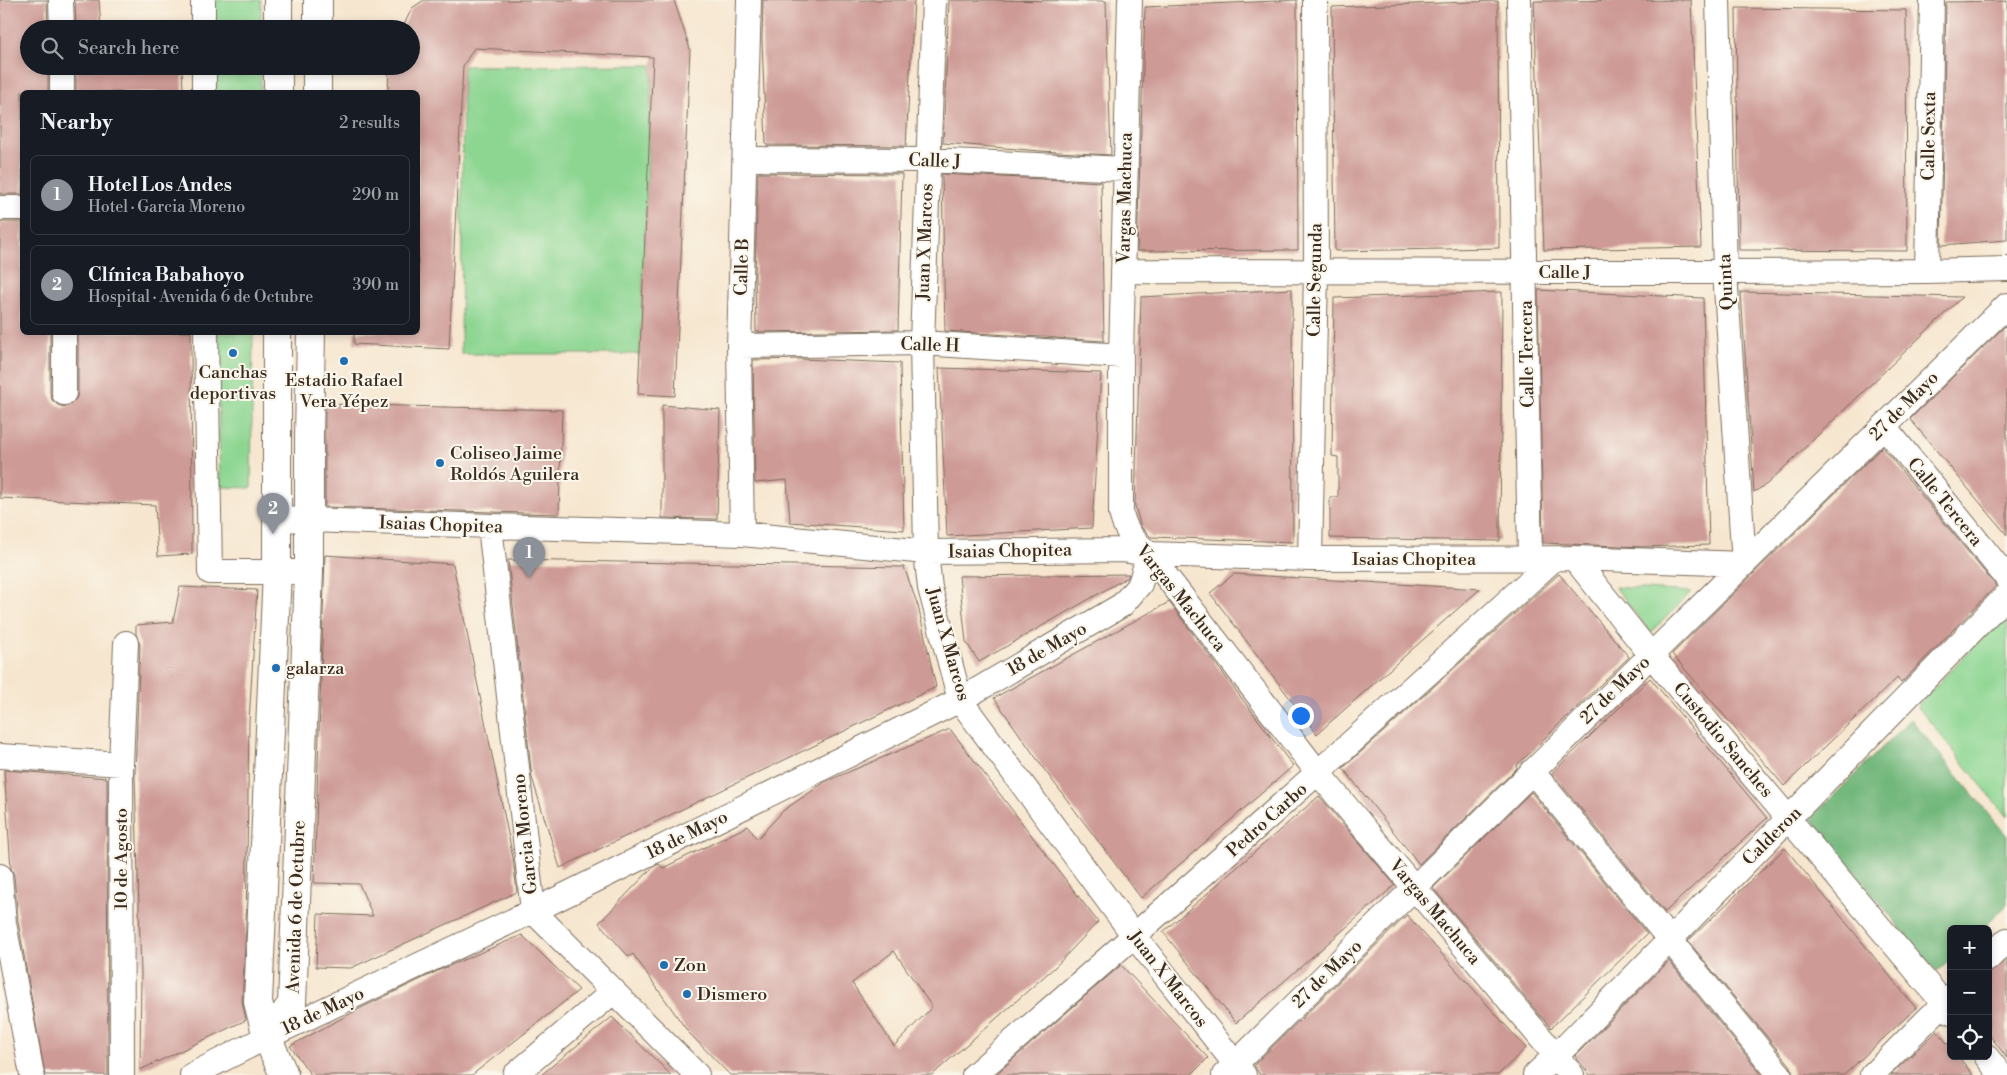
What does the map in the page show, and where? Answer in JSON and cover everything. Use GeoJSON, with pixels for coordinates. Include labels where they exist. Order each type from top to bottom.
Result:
{"type":"FeatureCollection","features":[{"type":"Feature","properties":{"kind":"main road"},"geometry":{"type":"LineString","coordinates":[[278,0],[278,20]]}},
{"type":"Feature","properties":{"kind":"main road"},"geometry":{"type":"LineString","coordinates":[[318,0],[318,20]]}},
{"type":"Feature","properties":{"kind":"main road"},"geometry":{"type":"LineString","coordinates":[[278,75],[278,90]]}},
{"type":"Feature","properties":{"kind":"main road"},"geometry":{"type":"LineString","coordinates":[[316,90],[317,75]]}},
{"type":"Feature","properties":{"kind":"main road","name":"Avenida 6 de Octubre"},"geometry":{"type":"LineString","coordinates":[[267,1037],[258,1002],[277,571],[277,335]]}},
{"type":"Feature","properties":{"kind":"main road","name":"Avenida 6 de Octubre"},"geometry":{"type":"LineString","coordinates":[[267,1037],[292,1004],[309,572],[311,335]]}},
{"type":"Feature","properties":{"kind":"main road"},"geometry":{"type":"LineString","coordinates":[[267,1037],[284,1075]]}},
{"type":"Feature","properties":{"kind":"street"},"geometry":{"type":"LineString","coordinates":[[61,0],[62,20]]}},
{"type":"Feature","properties":{"kind":"street"},"geometry":{"type":"LineString","coordinates":[[203,0],[204,20]]}},
{"type":"Feature","properties":{"kind":"street","name":"Calle B"},"geometry":{"type":"LineString","coordinates":[[742,534],[739,346],[749,0]]}},
{"type":"Feature","properties":{"kind":"street","name":"Juan X Marcos"},"geometry":{"type":"LineString","coordinates":[[934,0],[922,343],[926,552],[930,588],[960,700],[1234,1071]]}},
{"type":"Feature","properties":{"kind":"street","name":"Vargas Machuca"},"geometry":{"type":"LineString","coordinates":[[1130,0],[1121,356],[1121,513],[1125,528],[1149,554],[1319,774],[1572,1075]]}},
{"type":"Feature","properties":{"kind":"street","name":"Calle Segunda"},"geometry":{"type":"LineString","coordinates":[[1310,560],[1316,272],[1315,0]]}},
{"type":"Feature","properties":{"kind":"street","name":"Calle Tercera"},"geometry":{"type":"LineString","coordinates":[[1519,0],[1530,558]]}},
{"type":"Feature","properties":{"kind":"street","name":"Quinta"},"geometry":{"type":"LineString","coordinates":[[1718,0],[1724,272],[1744,564]]}},
{"type":"Feature","properties":{"kind":"street","name":"Calle Sexta"},"geometry":{"type":"LineString","coordinates":[[1927,271],[1932,0]]}},
{"type":"Feature","properties":{"kind":"street"},"geometry":{"type":"LineString","coordinates":[[62,75],[62,90]]}},
{"type":"Feature","properties":{"kind":"street"},"geometry":{"type":"LineString","coordinates":[[204,75],[204,90]]}},
{"type":"Feature","properties":{"kind":"street","name":"Calle J"},"geometry":{"type":"LineString","coordinates":[[745,161],[752,159],[927,160],[1126,169]]}},
{"type":"Feature","properties":{"kind":"street"},"geometry":{"type":"LineString","coordinates":[[0,208],[20,208]]}},
{"type":"Feature","properties":{"kind":"street","name":"Calle J"},"geometry":{"type":"LineString","coordinates":[[1123,271],[1724,272],[2007,269]]}},
{"type":"Feature","properties":{"kind":"street","name":"27 de Mayo"},"geometry":{"type":"LineString","coordinates":[[1234,1071],[1532,771],[2007,305]]}},
{"type":"Feature","properties":{"kind":"street"},"geometry":{"type":"LineString","coordinates":[[64,335],[64,393]]}},
{"type":"Feature","properties":{"kind":"street"},"geometry":{"type":"LineString","coordinates":[[206,335],[210,572],[309,572]]}},
{"type":"Feature","properties":{"kind":"street","name":"Calle H"},"geometry":{"type":"LineString","coordinates":[[739,346],[922,343],[1121,356]]}},
{"type":"Feature","properties":{"kind":"street","name":"Calle Tercera"},"geometry":{"type":"LineString","coordinates":[[1884,426],[2007,578]]}},
{"type":"Feature","properties":{"kind":"street","name":"Isaias Chopitea"},"geometry":{"type":"LineString","coordinates":[[276,519],[742,534],[926,552],[1122,550],[1149,554],[1310,560],[1564,558],[1744,564]]}},
{"type":"Feature","properties":{"kind":"street","name":"Garcia Moreno"},"geometry":{"type":"LineString","coordinates":[[490,526],[533,911],[697,1075]]}},
{"type":"Feature","properties":{"kind":"street","name":"18 de Mayo"},"geometry":{"type":"LineString","coordinates":[[192,1075],[267,1037],[533,911],[960,700],[1122,605],[1140,584],[1149,554]]}},
{"type":"Feature","properties":{"kind":"street","name":"Pedro Carbo"},"geometry":{"type":"LineString","coordinates":[[974,1075],[1135,937],[1564,558]]}},
{"type":"Feature","properties":{"kind":"street","name":"Custodio Sanches"},"geometry":{"type":"LineString","coordinates":[[1564,558],[1651,655],[1947,1003]]}},
{"type":"Feature","properties":{"kind":"street","name":"Calderon"},"geometry":{"type":"LineString","coordinates":[[1535,1075],[1790,819],[2007,595]]}},
{"type":"Feature","properties":{"kind":"street","name":"10 de Agosto"},"geometry":{"type":"LineString","coordinates":[[122,1075],[121,764],[126,643]]}},
{"type":"Feature","properties":{"kind":"street"},"geometry":{"type":"LineString","coordinates":[[0,756],[121,764]]}},
{"type":"Feature","properties":{"kind":"street"},"geometry":{"type":"LineString","coordinates":[[1532,771],[1780,1075]]}},
{"type":"Feature","properties":{"kind":"street"},"geometry":{"type":"LineString","coordinates":[[0,876],[4,923],[32,1075]]}},
{"type":"Feature","properties":{"kind":"street"},"geometry":{"type":"LineString","coordinates":[[1992,955],[2007,940]]}},
{"type":"Feature","properties":{"kind":"street"},"geometry":{"type":"LineString","coordinates":[[516,1075],[614,991]]}},
{"type":"Feature","properties":{"kind":"street"},"geometry":{"type":"LineString","coordinates":[[1872,1075],[1947,1005]]}},
{"type":"Feature","properties":{"kind":"street"},"geometry":{"type":"LineString","coordinates":[[1989,1060],[2002,1075]]}},
{"type":"Feature","properties":{"kind":"green space"},"geometry":{"type":"Polygon","coordinates":[[[213,0],[261,0],[261,20],[213,20],[213,0]]]}},
{"type":"Feature","properties":{"kind":"green space"},"geometry":{"type":"Polygon","coordinates":[[[652,65],[640,354],[461,354],[463,66],[652,65]]]}},
{"type":"Feature","properties":{"kind":"green space"},"geometry":{"type":"Polygon","coordinates":[[[214,75],[261,75],[261,90],[214,90],[214,75]]]}},
{"type":"Feature","properties":{"kind":"green space"},"geometry":{"type":"Polygon","coordinates":[[[217,335],[253,335],[251,488],[220,487],[217,335]]]}},
{"type":"Feature","properties":{"kind":"green space"},"geometry":{"type":"Polygon","coordinates":[[[1615,587],[1691,592],[1651,633],[1615,587]]]}},
{"type":"Feature","properties":{"kind":"green space"},"geometry":{"type":"Polygon","coordinates":[[[2007,611],[2007,817],[1917,706],[2007,611]]]}},
{"type":"Feature","properties":{"kind":"green space"},"geometry":{"type":"Polygon","coordinates":[[[1911,719],[2007,836],[2007,905],[1986,925],[1947,925],[1947,962],[1936,972],[1811,818],[1911,719]]]}},
{"type":"Feature","properties":{"kind":"building"},"geometry":{"type":"Polygon","coordinates":[[[0,0],[47,0],[48,20],[20,20],[20,75],[48,75],[48,90],[20,90],[20,194],[0,194],[0,0]]]}},
{"type":"Feature","properties":{"kind":"building"},"geometry":{"type":"Polygon","coordinates":[[[75,0],[99,0],[100,20],[76,20],[75,0]]]}},
{"type":"Feature","properties":{"kind":"building","name":"Estadio Rafael Vera Yépez"},"geometry":{"type":"Polygon","coordinates":[[[424,0],[674,0],[690,49],[675,396],[638,394],[653,57],[474,48],[463,66],[449,349],[354,344],[354,335],[420,335],[420,90],[388,90],[389,75],[420,75],[420,20],[406,20],[412,8],[424,0]]]}},
{"type":"Feature","properties":{"kind":"building"},"geometry":{"type":"Polygon","coordinates":[[[763,0],[914,0],[906,146],[766,145],[762,40],[763,0]]]}},
{"type":"Feature","properties":{"kind":"building"},"geometry":{"type":"Polygon","coordinates":[[[949,0],[1106,1],[1111,155],[943,143],[949,0]]]}},
{"type":"Feature","properties":{"kind":"building"},"geometry":{"type":"Polygon","coordinates":[[[1297,0],[1298,250],[1137,251],[1145,7],[1297,0]]]}},
{"type":"Feature","properties":{"kind":"building"},"geometry":{"type":"Polygon","coordinates":[[[1691,0],[1701,247],[1544,250],[1534,1],[1691,0]]]}},
{"type":"Feature","properties":{"kind":"building"},"geometry":{"type":"Polygon","coordinates":[[[1498,1],[1499,248],[1335,251],[1332,7],[1498,1]]]}},
{"type":"Feature","properties":{"kind":"building"},"geometry":{"type":"Polygon","coordinates":[[[2007,1],[2007,240],[1941,245],[1946,2],[2007,1]]]}},
{"type":"Feature","properties":{"kind":"building"},"geometry":{"type":"Polygon","coordinates":[[[1736,8],[1906,10],[1907,251],[1739,250],[1736,8]]]}},
{"type":"Feature","properties":{"kind":"building"},"geometry":{"type":"Polygon","coordinates":[[[76,75],[182,75],[183,90],[76,90],[76,75]]]}},
{"type":"Feature","properties":{"kind":"building"},"geometry":{"type":"Polygon","coordinates":[[[758,173],[902,174],[898,330],[756,332],[755,275],[758,173]]]}},
{"type":"Feature","properties":{"kind":"building"},"geometry":{"type":"Polygon","coordinates":[[[942,174],[1101,182],[1104,341],[945,331],[942,174]]]}},
{"type":"Feature","properties":{"kind":"building"},"geometry":{"type":"Polygon","coordinates":[[[0,222],[20,222],[20,335],[50,335],[50,393],[52,400],[58,405],[64,407],[70,405],[76,399],[78,393],[78,335],[191,335],[192,554],[158,556],[155,505],[0,498],[0,222]]]}},
{"type":"Feature","properties":{"kind":"building"},"geometry":{"type":"Polygon","coordinates":[[[1292,289],[1293,542],[1151,537],[1141,527],[1135,506],[1141,297],[1292,289]]]}},
{"type":"Feature","properties":{"kind":"building"},"geometry":{"type":"Polygon","coordinates":[[[1538,290],[1703,298],[1709,545],[1643,547],[1543,543],[1538,290]]]}},
{"type":"Feature","properties":{"kind":"building"},"geometry":{"type":"Polygon","coordinates":[[[1502,292],[1500,541],[1330,538],[1330,497],[1338,497],[1338,457],[1332,456],[1334,298],[1502,292]]]}},
{"type":"Feature","properties":{"kind":"building"},"geometry":{"type":"Polygon","coordinates":[[[1741,292],[1962,297],[1767,484],[1754,492],[1741,292]]]}},
{"type":"Feature","properties":{"kind":"building"},"geometry":{"type":"Polygon","coordinates":[[[2007,324],[2007,535],[1910,419],[2007,324]]]}},
{"type":"Feature","properties":{"kind":"building"},"geometry":{"type":"Polygon","coordinates":[[[800,359],[900,363],[904,530],[790,522],[787,480],[755,483],[753,360],[800,359]]]}},
{"type":"Feature","properties":{"kind":"building"},"geometry":{"type":"Polygon","coordinates":[[[939,368],[1101,373],[1092,528],[947,536],[939,368]]]}},
{"type":"Feature","properties":{"kind":"building","name":"Coliseo Jaime Roldós Aguilera"},"geometry":{"type":"Polygon","coordinates":[[[325,404],[562,410],[559,514],[325,507],[325,404]]]}},
{"type":"Feature","properties":{"kind":"building"},"geometry":{"type":"Polygon","coordinates":[[[662,405],[720,410],[717,519],[662,518],[662,405]]]}},
{"type":"Feature","properties":{"kind":"building"},"geometry":{"type":"Polygon","coordinates":[[[1882,447],[1996,586],[1901,683],[1897,678],[1784,786],[1672,654],[1882,447]]]}},
{"type":"Feature","properties":{"kind":"building"},"geometry":{"type":"Polygon","coordinates":[[[325,555],[453,564],[513,858],[517,892],[351,968],[316,967],[318,914],[373,916],[359,884],[314,883],[325,555]]]}},
{"type":"Feature","properties":{"kind":"building"},"geometry":{"type":"Polygon","coordinates":[[[508,560],[904,567],[918,606],[936,687],[560,868],[532,778],[508,560]]]}},
{"type":"Feature","properties":{"kind":"building"},"geometry":{"type":"Polygon","coordinates":[[[1129,574],[1128,577],[979,662],[966,642],[959,576],[1129,574]]]}},
{"type":"Feature","properties":{"kind":"building"},"geometry":{"type":"Polygon","coordinates":[[[1234,574],[1480,589],[1317,734],[1210,593],[1234,574]]]}},
{"type":"Feature","properties":{"kind":"building"},"geometry":{"type":"Polygon","coordinates":[[[1559,574],[1629,657],[1516,766],[1517,768],[1419,864],[1343,768],[1559,574]]]}},
{"type":"Feature","properties":{"kind":"building"},"geometry":{"type":"Polygon","coordinates":[[[180,587],[257,590],[249,721],[246,929],[242,1001],[246,1020],[140,1070],[141,973],[135,776],[140,644],[136,634],[136,625],[173,622],[180,587]]]}},
{"type":"Feature","properties":{"kind":"building"},"geometry":{"type":"Polygon","coordinates":[[[1169,602],[1293,766],[1141,898],[1046,772],[994,698],[1169,602]]]}},
{"type":"Feature","properties":{"kind":"building"},"geometry":{"type":"Polygon","coordinates":[[[1650,678],[1767,818],[1665,912],[1552,773],[1650,678]]]}},
{"type":"Feature","properties":{"kind":"building"},"geometry":{"type":"Polygon","coordinates":[[[950,729],[1098,922],[1055,967],[932,1075],[730,1075],[688,1032],[633,954],[629,957],[599,923],[653,867],[659,864],[663,868],[748,826],[757,839],[784,810],[825,782],[950,729]],[[894,951],[852,983],[894,1046],[932,1007],[894,951]]]}},
{"type":"Feature","properties":{"kind":"building"},"geometry":{"type":"Polygon","coordinates":[[[4,770],[107,778],[108,1075],[45,1075],[18,921],[14,875],[11,868],[4,770]]]}},
{"type":"Feature","properties":{"kind":"building"},"geometry":{"type":"Polygon","coordinates":[[[1531,792],[1647,934],[1551,1028],[1433,888],[1531,792]]]}},
{"type":"Feature","properties":{"kind":"building"},"geometry":{"type":"Polygon","coordinates":[[[1319,796],[1395,885],[1236,1023],[1163,932],[1319,796]]]}},
{"type":"Feature","properties":{"kind":"building"},"geometry":{"type":"Polygon","coordinates":[[[1785,848],[1916,1008],[1844,1075],[1793,1075],[1791,1066],[1688,941],[1785,848]]]}},
{"type":"Feature","properties":{"kind":"building"},"geometry":{"type":"Polygon","coordinates":[[[1407,915],[1526,1048],[1498,1075],[1260,1075],[1254,1065],[1407,915]]]}},
{"type":"Feature","properties":{"kind":"building"},"geometry":{"type":"Polygon","coordinates":[[[522,935],[579,990],[472,1075],[311,1075],[290,1046],[361,1008],[442,969],[522,935]]]}},
{"type":"Feature","properties":{"kind":"building"},"geometry":{"type":"Polygon","coordinates":[[[2007,959],[2007,1058],[1992,1038],[1992,972],[2007,959]]]}},
{"type":"Feature","properties":{"kind":"building"},"geometry":{"type":"Polygon","coordinates":[[[1669,961],[1762,1075],[1590,1075],[1575,1056],[1669,961]]]}},
{"type":"Feature","properties":{"kind":"building"},"geometry":{"type":"Polygon","coordinates":[[[1121,965],[1208,1058],[1191,1075],[995,1075],[1121,965]]]}},
{"type":"Feature","properties":{"kind":"building"},"geometry":{"type":"Polygon","coordinates":[[[612,1017],[671,1075],[541,1075],[612,1017]]]}},
{"type":"Feature","properties":{"kind":"building"},"geometry":{"type":"Polygon","coordinates":[[[1937,1031],[1947,1043],[1947,1060],[1961,1060],[1973,1075],[1891,1075],[1937,1031]]]}},
{"type":"Feature","properties":{"kind":"place","name":"Canchas deportivas"},"geometry":{"type":"Point","coordinates":[233,353]}},
{"type":"Feature","properties":{"kind":"place","name":"Estadio Rafael Vera Yépez"},"geometry":{"type":"Point","coordinates":[344,361]}},
{"type":"Feature","properties":{"kind":"place","name":"Coliseo Jaime Roldós Aguilera"},"geometry":{"type":"Point","coordinates":[440,463]}},
{"type":"Feature","properties":{"kind":"place","name":"Clínica Babahoyo"},"geometry":{"type":"Point","coordinates":[273,534]}},
{"type":"Feature","properties":{"kind":"place","name":"Hotel Los Andes"},"geometry":{"type":"Point","coordinates":[529,578]}},
{"type":"Feature","properties":{"kind":"place","name":"galarza"},"geometry":{"type":"Point","coordinates":[276,668]}},
{"type":"Feature","properties":{"kind":"place","name":"Zon"},"geometry":{"type":"Point","coordinates":[664,965]}},
{"type":"Feature","properties":{"kind":"place","name":"Dismero"},"geometry":{"type":"Point","coordinates":[687,994]}}]}
